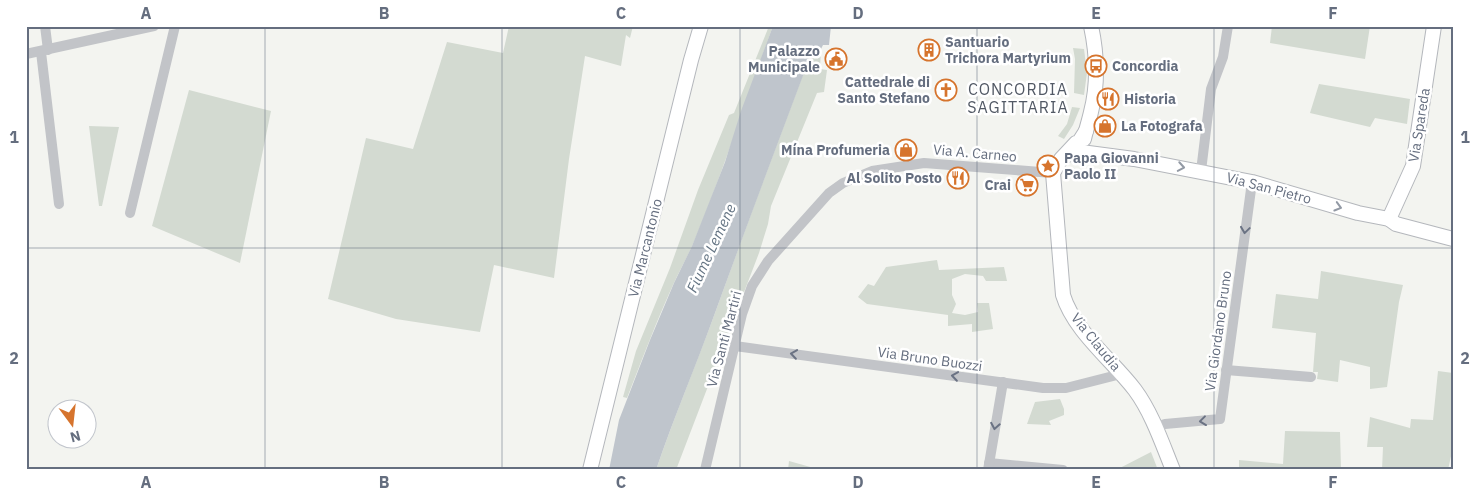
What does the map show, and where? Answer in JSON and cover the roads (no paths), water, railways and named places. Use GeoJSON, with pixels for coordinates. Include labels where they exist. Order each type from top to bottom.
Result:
{"type":"FeatureCollection","features":[{"type":"Feature","properties":{"kind":"street"},"geometry":{"type":"LineString","coordinates":[[45,26],[45,51],[59,204]]}},
{"type":"Feature","properties":{"kind":"street"},"geometry":{"type":"LineString","coordinates":[[26,54],[45,51],[122,30],[154,26]]}},
{"type":"Feature","properties":{"kind":"street"},"geometry":{"type":"LineString","coordinates":[[130,213],[175,26]]}},
{"type":"Feature","properties":{"kind":"street","name":"Via Marcantonio"},"geometry":{"type":"LineString","coordinates":[[590,470],[701,26]]}},
{"type":"Feature","properties":{"kind":"street"},"geometry":{"type":"LineString","coordinates":[[1053,173],[1061,159],[1078,146],[1092,112],[1095,90],[1095,59],[1091,26]]}},
{"type":"Feature","properties":{"kind":"street"},"geometry":{"type":"LineString","coordinates":[[1200,171],[1211,89],[1224,57],[1228,26]]}},
{"type":"Feature","properties":{"kind":"street","name":"Via Spareda"},"geometry":{"type":"LineString","coordinates":[[1389,219],[1413,166],[1434,26]]}},
{"type":"Feature","properties":{"kind":"street","name":"Via San Pietro"},"geometry":{"type":"LineString","coordinates":[[1078,146],[1252,182],[1358,213],[1389,219],[1396,224],[1453,239]]}},
{"type":"Feature","properties":{"kind":"street","name":"Via A. Carneo"},"geometry":{"type":"LineString","coordinates":[[924,163],[1053,173]]}},
{"type":"Feature","properties":{"kind":"street","name":"Via Santi Martiri"},"geometry":{"type":"LineString","coordinates":[[704,470],[742,314],[752,286],[768,261],[817,204],[829,193],[857,176],[872,170],[924,163]]}},
{"type":"Feature","properties":{"kind":"street","name":"Via Claudia"},"geometry":{"type":"LineString","coordinates":[[1053,173],[1061,282],[1064,299],[1078,324],[1135,390],[1155,427],[1173,470]]}},
{"type":"Feature","properties":{"kind":"street","name":"Via Giordano Bruno"},"geometry":{"type":"LineString","coordinates":[[1155,427],[1165,424],[1220,419],[1252,182]]}},
{"type":"Feature","properties":{"kind":"street","name":"Via Bruno Buozzi"},"geometry":{"type":"LineString","coordinates":[[735,346],[1043,388],[1066,388],[1121,374]]}},
{"type":"Feature","properties":{"kind":"street"},"geometry":{"type":"LineString","coordinates":[[1226,370],[1311,377]]}},
{"type":"Feature","properties":{"kind":"street"},"geometry":{"type":"LineString","coordinates":[[1003,382],[988,466],[1063,470]]}},
{"type":"Feature","properties":{"kind":"water","name":"Fiume Lemene"},"geometry":{"type":"Polygon","coordinates":[[[773,26],[831,26],[829,45],[823,45],[821,49],[813,49],[656,470],[609,470],[619,420],[650,340],[692,246],[725,162],[741,111],[773,26]]]}},
{"type":"Feature","properties":{"kind":"place","name":"Santuario Trichora Martyrium"},"geometry":{"type":"Point","coordinates":[929,50]}},
{"type":"Feature","properties":{"kind":"place","name":"Palazzo Municipale"},"geometry":{"type":"Point","coordinates":[836,59]}},
{"type":"Feature","properties":{"kind":"place","name":"Concordia"},"geometry":{"type":"Point","coordinates":[1096,66]}},
{"type":"Feature","properties":{"kind":"place","name":"Cattedrale di Santo Stefano"},"geometry":{"type":"Point","coordinates":[946,90]}},
{"type":"Feature","properties":{"kind":"place","name":"Historia"},"geometry":{"type":"Point","coordinates":[1108,99]}},
{"type":"Feature","properties":{"kind":"place","name":"La Fotografa"},"geometry":{"type":"Point","coordinates":[1105,126]}},
{"type":"Feature","properties":{"kind":"place","name":"Mína Profumeria"},"geometry":{"type":"Point","coordinates":[906,150]}},
{"type":"Feature","properties":{"kind":"place","name":"Papa Giovanni Paolo II"},"geometry":{"type":"Point","coordinates":[1048,166]}},
{"type":"Feature","properties":{"kind":"place","name":"Al Solito Posto"},"geometry":{"type":"Point","coordinates":[958,178]}},
{"type":"Feature","properties":{"kind":"place","name":"Crai"},"geometry":{"type":"Point","coordinates":[1027,185]}},
{"type":"Feature","properties":{"kind":"district","name":"CONCORDIA SAGITTARIA"},"geometry":{"type":"Point","coordinates":[1018,98]}}]}
